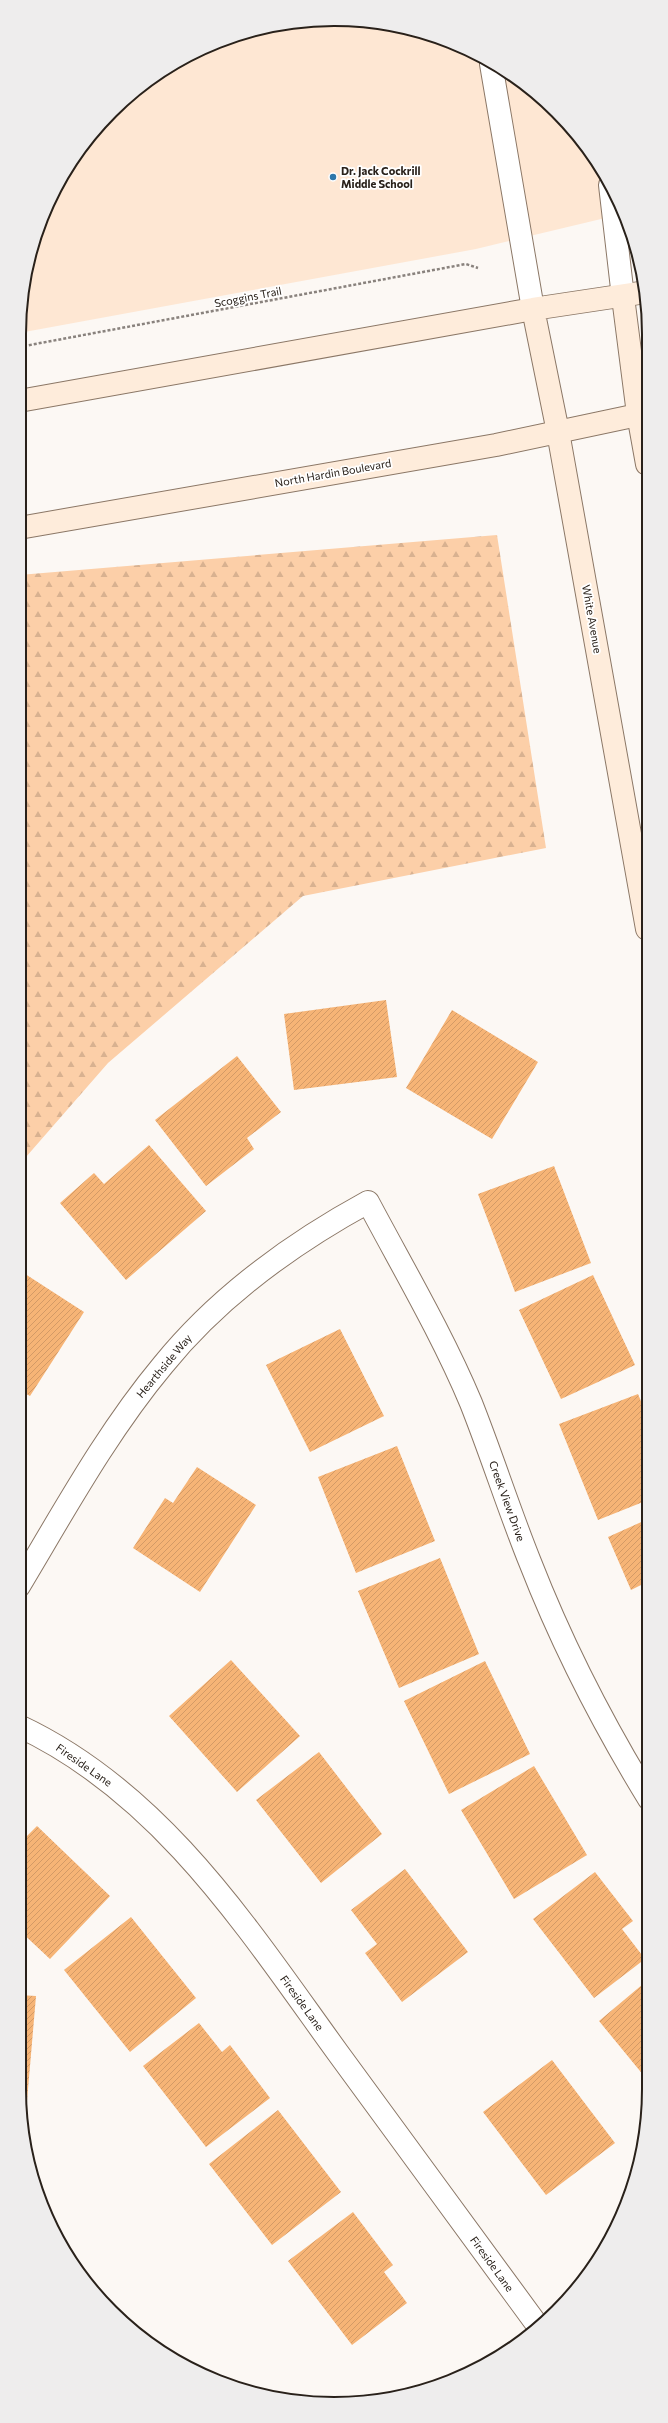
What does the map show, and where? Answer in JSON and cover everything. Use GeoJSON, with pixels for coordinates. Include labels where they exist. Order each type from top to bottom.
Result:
{"type":"FeatureCollection","features":[{"type":"Feature","properties":{"kind":"main road"},"geometry":{"type":"LineString","coordinates":[[26,400],[533,309],[639,294]]}},
{"type":"Feature","properties":{"kind":"main road"},"geometry":{"type":"LineString","coordinates":[[623,297],[642,414]]}},
{"type":"Feature","properties":{"kind":"main road","name":"White Avenue"},"geometry":{"type":"LineString","coordinates":[[533,309],[558,432],[642,901]]}},
{"type":"Feature","properties":{"kind":"main road","name":"North Hardin Boulevard"},"geometry":{"type":"LineString","coordinates":[[26,527],[488,447],[642,414]]}},
{"type":"Feature","properties":{"kind":"street"},"geometry":{"type":"LineString","coordinates":[[492,70],[533,309]]}},
{"type":"Feature","properties":{"kind":"street"},"geometry":{"type":"LineString","coordinates":[[612,202],[623,297]]}},
{"type":"Feature","properties":{"kind":"street","name":"Hearthside Way"},"geometry":{"type":"LineString","coordinates":[[26,1574],[104,1445],[163,1364],[217,1308],[261,1270],[322,1227],[368,1202]]}},
{"type":"Feature","properties":{"kind":"street","name":"Creek View Drive"},"geometry":{"type":"LineString","coordinates":[[368,1202],[441,1340],[470,1402],[530,1563],[558,1626],[621,1753],[642,1788]]}},
{"type":"Feature","properties":{"kind":"street","name":"Fireside Lane"},"geometry":{"type":"LineString","coordinates":[[26,1730],[63,1749],[104,1778],[169,1834],[198,1866],[251,1933],[535,2322]]}},
{"type":"Feature","properties":{"kind":"path","name":"Scoggins Trail"},"geometry":{"type":"LineString","coordinates":[[26,346],[466,264],[478,268]]}},
{"type":"Feature","properties":{"kind":"shaded area","name":"Dr. Jack Cockrill Middle School"},"geometry":{"type":"Polygon","coordinates":[[[334,26],[394,32],[414,36],[452,49],[488,67],[537,102],[566,131],[601,180],[618,215],[476,249],[26,332],[32,274],[36,254],[49,216],[67,180],[102,131],[131,102],[180,67],[216,49],[254,36],[274,32],[334,26]]]}},
{"type":"Feature","properties":{"kind":"green space"},"geometry":{"type":"Polygon","coordinates":[[[497,535],[546,848],[303,896],[108,1063],[26,1157],[26,574],[497,535]]]}},
{"type":"Feature","properties":{"kind":"building"},"geometry":{"type":"Polygon","coordinates":[[[386,1000],[397,1077],[294,1090],[284,1014],[386,1000]]]}},
{"type":"Feature","properties":{"kind":"building"},"geometry":{"type":"Polygon","coordinates":[[[452,1010],[538,1062],[492,1139],[406,1088],[452,1010]]]}},
{"type":"Feature","properties":{"kind":"building"},"geometry":{"type":"Polygon","coordinates":[[[237,1056],[281,1112],[247,1138],[254,1149],[206,1186],[155,1120],[237,1056]]]}},
{"type":"Feature","properties":{"kind":"building"},"geometry":{"type":"Polygon","coordinates":[[[149,1145],[206,1211],[126,1280],[60,1203],[94,1173],[104,1184],[149,1145]]]}},
{"type":"Feature","properties":{"kind":"building"},"geometry":{"type":"Polygon","coordinates":[[[554,1166],[591,1263],[515,1292],[478,1194],[554,1166]]]}},
{"type":"Feature","properties":{"kind":"building"},"geometry":{"type":"Polygon","coordinates":[[[26,1275],[84,1312],[30,1396],[26,1394],[26,1275]]]}},
{"type":"Feature","properties":{"kind":"building"},"geometry":{"type":"Polygon","coordinates":[[[593,1275],[635,1365],[561,1399],[519,1310],[593,1275]]]}},
{"type":"Feature","properties":{"kind":"building"},"geometry":{"type":"Polygon","coordinates":[[[340,1329],[384,1416],[310,1452],[266,1365],[340,1329]]]}},
{"type":"Feature","properties":{"kind":"building"},"geometry":{"type":"Polygon","coordinates":[[[638,1394],[642,1404],[642,1502],[598,1520],[559,1424],[638,1394]]]}},
{"type":"Feature","properties":{"kind":"building"},"geometry":{"type":"Polygon","coordinates":[[[397,1446],[435,1541],[356,1573],[318,1477],[397,1446]]]}},
{"type":"Feature","properties":{"kind":"building"},"geometry":{"type":"Polygon","coordinates":[[[197,1467],[256,1505],[200,1592],[133,1548],[165,1498],[173,1503],[197,1467]]]}},
{"type":"Feature","properties":{"kind":"building"},"geometry":{"type":"Polygon","coordinates":[[[642,1522],[642,1587],[641,1585],[631,1590],[608,1537],[642,1522]]]}},
{"type":"Feature","properties":{"kind":"building"},"geometry":{"type":"Polygon","coordinates":[[[440,1558],[479,1654],[399,1688],[358,1591],[440,1558]]]}},
{"type":"Feature","properties":{"kind":"building"},"geometry":{"type":"Polygon","coordinates":[[[231,1660],[300,1736],[237,1792],[169,1716],[231,1660]]]}},
{"type":"Feature","properties":{"kind":"building"},"geometry":{"type":"Polygon","coordinates":[[[485,1661],[530,1754],[449,1794],[404,1701],[485,1661]]]}},
{"type":"Feature","properties":{"kind":"building"},"geometry":{"type":"Polygon","coordinates":[[[319,1752],[382,1834],[321,1883],[256,1800],[319,1752]]]}},
{"type":"Feature","properties":{"kind":"building"},"geometry":{"type":"Polygon","coordinates":[[[534,1766],[587,1855],[514,1899],[461,1810],[534,1766]]]}},
{"type":"Feature","properties":{"kind":"building"},"geometry":{"type":"Polygon","coordinates":[[[37,1826],[110,1896],[50,1959],[26,1937],[26,1837],[37,1826]]]}},
{"type":"Feature","properties":{"kind":"building"},"geometry":{"type":"Polygon","coordinates":[[[405,1869],[468,1952],[402,2002],[365,1953],[377,1944],[351,1910],[405,1869]]]}},
{"type":"Feature","properties":{"kind":"building"},"geometry":{"type":"Polygon","coordinates":[[[595,1872],[633,1921],[622,1929],[642,1955],[642,1961],[594,1998],[533,1919],[595,1872]]]}},
{"type":"Feature","properties":{"kind":"building"},"geometry":{"type":"Polygon","coordinates":[[[131,1917],[196,1998],[130,2052],[64,1970],[131,1917]]]}},
{"type":"Feature","properties":{"kind":"building"},"geometry":{"type":"Polygon","coordinates":[[[642,1985],[642,2073],[599,2021],[642,1985]]]}},
{"type":"Feature","properties":{"kind":"building"},"geometry":{"type":"Polygon","coordinates":[[[26,1995],[36,1996],[27,2101],[26,2089],[26,1995]]]}},
{"type":"Feature","properties":{"kind":"building"},"geometry":{"type":"Polygon","coordinates":[[[199,2023],[222,2052],[230,2045],[270,2098],[206,2147],[143,2066],[199,2023]]]}},
{"type":"Feature","properties":{"kind":"building"},"geometry":{"type":"Polygon","coordinates":[[[552,2060],[615,2143],[546,2195],[483,2112],[552,2060]]]}},
{"type":"Feature","properties":{"kind":"building"},"geometry":{"type":"Polygon","coordinates":[[[278,2110],[341,2192],[272,2245],[209,2164],[278,2110]]]}},
{"type":"Feature","properties":{"kind":"building"},"geometry":{"type":"Polygon","coordinates":[[[353,2212],[393,2265],[384,2272],[407,2303],[352,2345],[288,2261],[353,2212]]]}},
{"type":"Feature","properties":{"kind":"place","name":"Dr. Jack Cockrill Middle School"},"geometry":{"type":"Point","coordinates":[333,177]}}]}
